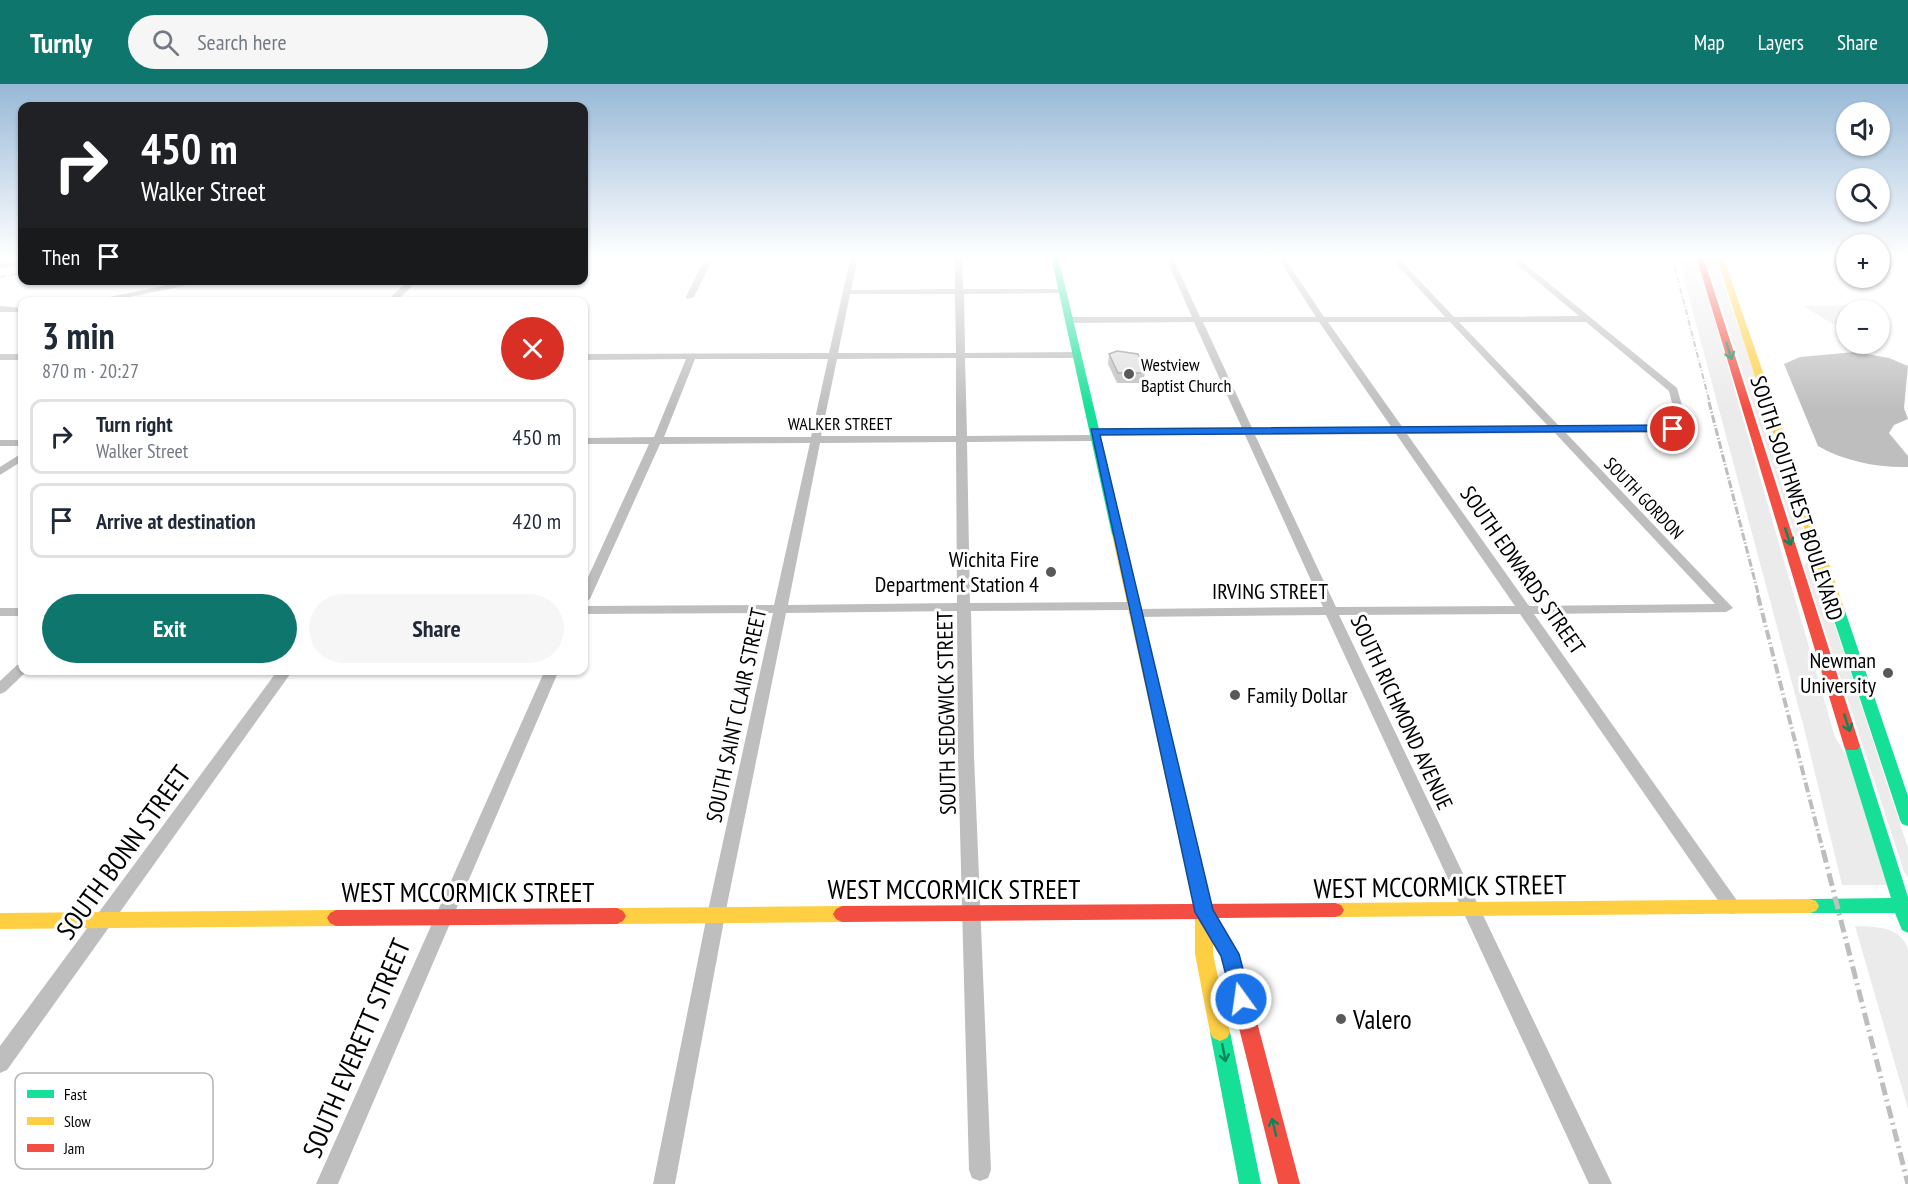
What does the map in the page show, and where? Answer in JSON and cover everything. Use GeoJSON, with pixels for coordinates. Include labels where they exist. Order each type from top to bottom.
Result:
{"type":"FeatureCollection","features":[{"type":"Feature","properties":{"kind":"main road"},"geometry":{"type":"LineString","coordinates":[[1066,307],[1204,912],[1204,954],[1250,1184]]}},
{"type":"Feature","properties":{"kind":"main road","name":"SOUTH SOUTHWEST BOULEVARD"},"geometry":{"type":"LineString","coordinates":[[1715,307],[1904,905],[1908,925]]}},
{"type":"Feature","properties":{"kind":"main road","name":"SOUTH SOUTHWEST BOULEVARD"},"geometry":{"type":"LineString","coordinates":[[1736,307],[1908,820]]}},
{"type":"Feature","properties":{"kind":"main road","name":"WEST MCCORMICK STREET"},"geometry":{"type":"LineString","coordinates":[[0,921],[1904,905]]}},
{"type":"Feature","properties":{"kind":"main road"},"geometry":{"type":"LineString","coordinates":[[1204,912],[1230,954],[1289,1184]]}},
{"type":"Feature","properties":{"kind":"street","name":"SOUTH SAINT CLAIR STREET"},"geometry":{"type":"LineString","coordinates":[[664,1184],[716,915],[844,307]]}},
{"type":"Feature","properties":{"kind":"street","name":"SOUTH SEDGWICK STREET"},"geometry":{"type":"LineString","coordinates":[[961,307],[966,755],[980,1170]]}},
{"type":"Feature","properties":{"kind":"street","name":"SOUTH RICHMOND AVENUE"},"geometry":{"type":"LineString","coordinates":[[1190,307],[1601,1184]]}},
{"type":"Feature","properties":{"kind":"street","name":"SOUTH EDWARDS STREET"},"geometry":{"type":"LineString","coordinates":[[1314,307],[1732,907]]}},
{"type":"Feature","properties":{"kind":"street","name":"SOUTH GORDON"},"geometry":{"type":"LineString","coordinates":[[1441,307],[1724,606]]}},
{"type":"Feature","properties":{"kind":"street"},"geometry":{"type":"LineString","coordinates":[[1576,307],[1590,319]]}},
{"type":"Feature","properties":{"kind":"street"},"geometry":{"type":"LineString","coordinates":[[0,309],[18,310]]}},
{"type":"Feature","properties":{"kind":"street"},"geometry":{"type":"LineString","coordinates":[[1069,320],[1590,319]]}},
{"type":"Feature","properties":{"kind":"street","name":"WALKER STREET"},"geometry":{"type":"LineString","coordinates":[[588,441],[961,438],[1248,431],[1673,429],[1682,423],[1674,390],[1590,319]]}},
{"type":"Feature","properties":{"kind":"street"},"geometry":{"type":"LineString","coordinates":[[588,357],[1077,355]]}},
{"type":"Feature","properties":{"kind":"street"},"geometry":{"type":"LineString","coordinates":[[0,357],[18,357]]}},
{"type":"Feature","properties":{"kind":"street"},"geometry":{"type":"LineString","coordinates":[[0,366],[18,357]]}},
{"type":"Feature","properties":{"kind":"street"},"geometry":{"type":"LineString","coordinates":[[588,590],[652,446],[658,440],[691,357]]}},
{"type":"Feature","properties":{"kind":"street"},"geometry":{"type":"LineString","coordinates":[[0,443],[18,443]]}},
{"type":"Feature","properties":{"kind":"street"},"geometry":{"type":"LineString","coordinates":[[0,472],[18,459]]}},
{"type":"Feature","properties":{"kind":"street","name":"IRVING STREET"},"geometry":{"type":"LineString","coordinates":[[588,610],[964,608],[1332,612],[1726,608],[1724,606]]}},
{"type":"Feature","properties":{"kind":"street"},"geometry":{"type":"LineString","coordinates":[[0,612],[18,612]]}},
{"type":"Feature","properties":{"kind":"street"},"geometry":{"type":"LineString","coordinates":[[0,689],[18,672]]}},
{"type":"Feature","properties":{"kind":"street","name":"SOUTH BONN STREET"},"geometry":{"type":"LineString","coordinates":[[0,1064],[282,675]]}},
{"type":"Feature","properties":{"kind":"street","name":"SOUTH EVERETT STREET"},"geometry":{"type":"LineString","coordinates":[[327,1184],[550,675]]}},
{"type":"Feature","properties":{"kind":"shaded area"},"geometry":{"type":"Polygon","coordinates":[[[1692,307],[1711,307],[1835,737],[1849,760],[1889,885],[1842,885],[1805,732],[1692,307]]]}},
{"type":"Feature","properties":{"kind":"shaded area"},"geometry":{"type":"Polygon","coordinates":[[[1722,307],[1732,307],[1767,410],[1807,542],[1795,535],[1722,307]]]}},
{"type":"Feature","properties":{"kind":"shaded area"},"geometry":{"type":"Polygon","coordinates":[[[1805,307],[1836,307],[1836,325],[1833,324],[1805,307]]]}},
{"type":"Feature","properties":{"kind":"shaded area"},"geometry":{"type":"Polygon","coordinates":[[[1866,354],[1889,358],[1908,366],[1904,408],[1908,419],[1894,425],[1889,433],[1908,456],[1908,467],[1862,462],[1839,456],[1818,446],[1784,364],[1800,357],[1866,354]]]}},
{"type":"Feature","properties":{"kind":"shaded area"},"geometry":{"type":"Polygon","coordinates":[[[1807,561],[1816,568],[1908,848],[1908,877],[1904,872],[1804,566],[1807,561]]]}},
{"type":"Feature","properties":{"kind":"shaded area"},"geometry":{"type":"Polygon","coordinates":[[[1855,926],[1887,929],[1894,932],[1904,941],[1908,949],[1908,1109],[1855,926]]]}},
{"type":"Feature","properties":{"kind":"building"},"geometry":{"type":"Polygon","coordinates":[[[1117,351],[1138,354],[1145,373],[1118,373],[1109,354],[1117,351]]]}},
{"type":"Feature","properties":{"kind":"railway"},"geometry":{"type":"LineString","coordinates":[[1685,307],[1710,404]]}},
{"type":"Feature","properties":{"kind":"railway"},"geometry":{"type":"LineString","coordinates":[[1709,402],[1759,597]]}},
{"type":"Feature","properties":{"kind":"railway"},"geometry":{"type":"LineString","coordinates":[[1758,596],[1823,851]]}},
{"type":"Feature","properties":{"kind":"railway"},"geometry":{"type":"LineString","coordinates":[[1823,850],[1908,1184]]}},
{"type":"Feature","properties":{"kind":"traffic: fast"},"geometry":{"type":"LineString","coordinates":[[1066,307],[1118,535]]}},
{"type":"Feature","properties":{"kind":"traffic: fast"},"geometry":{"type":"LineString","coordinates":[[1838,611],[1908,820]]}},
{"type":"Feature","properties":{"kind":"traffic: fast"},"geometry":{"type":"LineString","coordinates":[[1852,746],[1908,925]]}},
{"type":"Feature","properties":{"kind":"traffic: fast"},"geometry":{"type":"LineString","coordinates":[[1810,906],[1908,905]]}},
{"type":"Feature","properties":{"kind":"traffic: fast"},"geometry":{"type":"LineString","coordinates":[[1220,1032],[1250,1184]]}},
{"type":"Feature","properties":{"kind":"traffic: slow"},"geometry":{"type":"LineString","coordinates":[[1736,307],[1838,611]]}},
{"type":"Feature","properties":{"kind":"traffic: slow"},"geometry":{"type":"LineString","coordinates":[[1118,535],[1204,912],[1204,954],[1220,1032]]}},
{"type":"Feature","properties":{"kind":"traffic: slow"},"geometry":{"type":"LineString","coordinates":[[1335,910],[1810,906]]}},
{"type":"Feature","properties":{"kind":"traffic: slow"},"geometry":{"type":"LineString","coordinates":[[617,916],[842,914]]}},
{"type":"Feature","properties":{"kind":"traffic: slow"},"geometry":{"type":"LineString","coordinates":[[0,921],[336,918]]}},
{"type":"Feature","properties":{"kind":"traffic: jam"},"geometry":{"type":"LineString","coordinates":[[1715,307],[1852,746]]}},
{"type":"Feature","properties":{"kind":"traffic: jam"},"geometry":{"type":"LineString","coordinates":[[842,914],[1335,910]]}},
{"type":"Feature","properties":{"kind":"traffic: jam"},"geometry":{"type":"LineString","coordinates":[[1204,912],[1230,954],[1289,1184]]}},
{"type":"Feature","properties":{"kind":"traffic: jam"},"geometry":{"type":"LineString","coordinates":[[336,918],[617,916]]}},
{"type":"Feature","properties":{"kind":"place","name":"Westview Baptist Church"},"geometry":{"type":"Point","coordinates":[1129,374]}},
{"type":"Feature","properties":{"kind":"place","name":"Wichita Fire Department Station 4"},"geometry":{"type":"Point","coordinates":[1051,572]}},
{"type":"Feature","properties":{"kind":"place","name":"Newman University"},"geometry":{"type":"Point","coordinates":[1888,673]}},
{"type":"Feature","properties":{"kind":"place","name":"Family Dollar"},"geometry":{"type":"Point","coordinates":[1235,695]}},
{"type":"Feature","properties":{"kind":"place","name":"Valero"},"geometry":{"type":"Point","coordinates":[1341,1019]}},
{"type":"Feature","properties":{"kind":"route"},"geometry":{"type":"LineString","coordinates":[[1241,999],[1230,954],[1204,912],[1095,432],[1673,429]]}}]}
